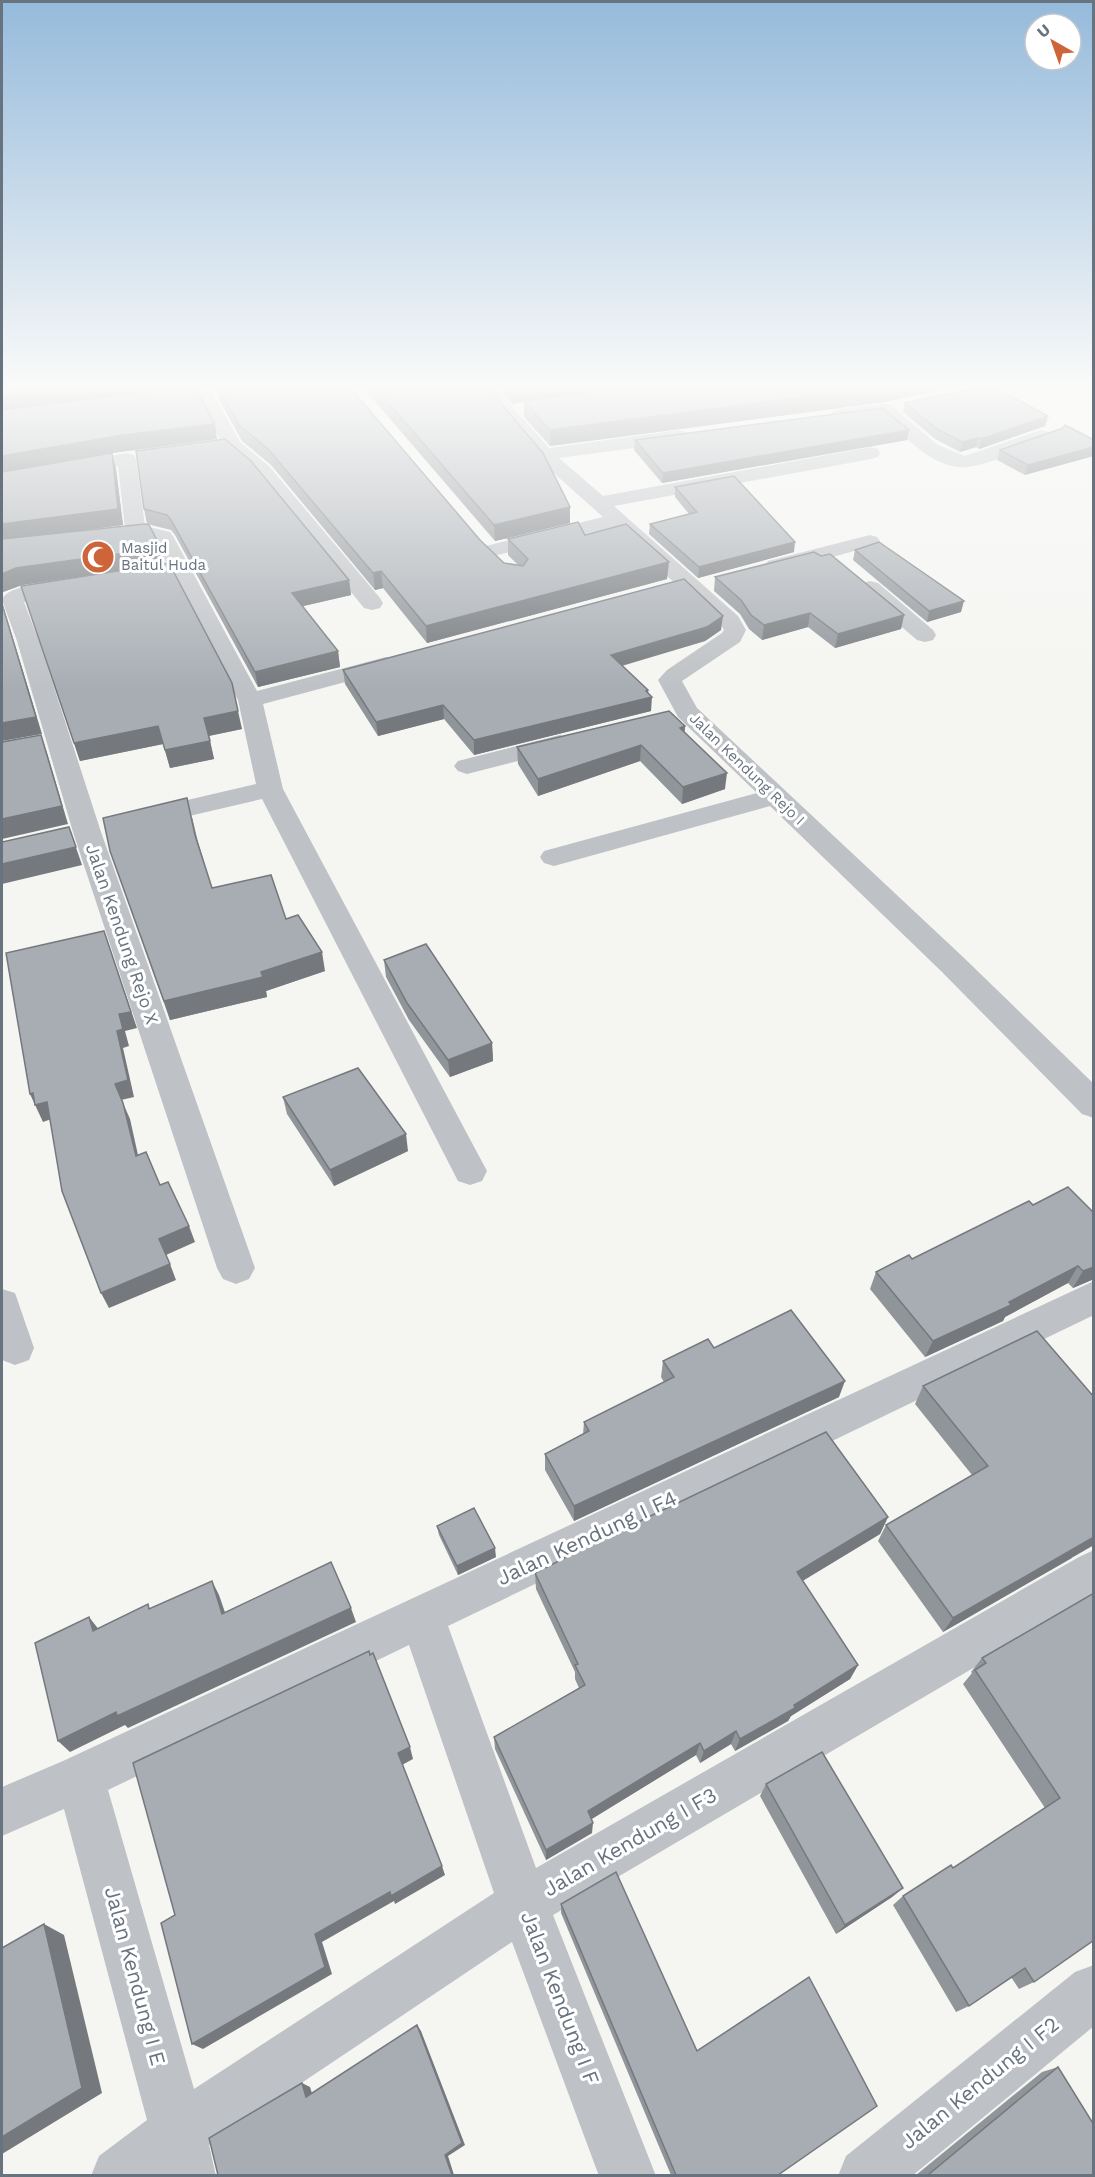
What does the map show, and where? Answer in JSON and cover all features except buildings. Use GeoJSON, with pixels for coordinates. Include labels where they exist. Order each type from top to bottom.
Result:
{"type":"FeatureCollection","features":[{"type":"Feature","properties":{"kind":"street"},"geometry":{"type":"LineString","coordinates":[[130,487],[136,532]]}},
{"type":"Feature","properties":{"kind":"street"},"geometry":{"type":"LineString","coordinates":[[276,487],[372,603]]}},
{"type":"Feature","properties":{"kind":"street","name":"Jalan Kendung Rejo I"},"geometry":{"type":"LineString","coordinates":[[579,487],[616,520],[681,587],[730,621],[735,630],[732,637],[670,680],[675,715],[775,796],[952,964],[1094,1105]]}},
{"type":"Feature","properties":{"kind":"street"},"geometry":{"type":"LineString","coordinates":[[597,503],[687,487]]}},
{"type":"Feature","properties":{"kind":"street"},"geometry":{"type":"LineString","coordinates":[[474,534],[495,557],[616,520]]}},
{"type":"Feature","properties":{"kind":"street"},"geometry":{"type":"LineString","coordinates":[[85,538],[136,532],[151,532],[163,536],[250,700],[270,789],[470,1171]]}},
{"type":"Feature","properties":{"kind":"street"},"geometry":{"type":"LineString","coordinates":[[760,570],[870,541]]}},
{"type":"Feature","properties":{"kind":"street"},"geometry":{"type":"LineString","coordinates":[[828,552],[925,634]]}},
{"type":"Feature","properties":{"kind":"street"},"geometry":{"type":"LineString","coordinates":[[113,580],[182,570]]}},
{"type":"Feature","properties":{"kind":"street"},"geometry":{"type":"LineString","coordinates":[[681,587],[715,582]]}},
{"type":"Feature","properties":{"kind":"street","name":"Jalan Kendung Rejo X"},"geometry":{"type":"LineString","coordinates":[[90,584],[22,594],[12,599],[19,643],[48,743],[96,830],[236,1268]]}},
{"type":"Feature","properties":{"kind":"street"},"geometry":{"type":"LineString","coordinates":[[250,700],[408,658]]}},
{"type":"Feature","properties":{"kind":"street"},"geometry":{"type":"LineString","coordinates":[[467,766],[583,737]]}},
{"type":"Feature","properties":{"kind":"street"},"geometry":{"type":"LineString","coordinates":[[96,830],[270,789]]}},
{"type":"Feature","properties":{"kind":"street"},"geometry":{"type":"LineString","coordinates":[[554,857],[775,796]]}},
{"type":"Feature","properties":{"kind":"street","name":"Jalan Kendung I F4"},"geometry":{"type":"LineString","coordinates":[[2,1812],[80,1778],[1094,1297]]}},
{"type":"Feature","properties":{"kind":"street"},"geometry":{"type":"LineString","coordinates":[[2,1305],[15,1348]]}},
{"type":"Feature","properties":{"kind":"street","name":"Jalan Kendung I F3"},"geometry":{"type":"LineString","coordinates":[[119,2175],[183,2154],[523,1904],[1094,1572]]}},
{"type":"Feature","properties":{"kind":"street","name":"Jalan Kendung I F"},"geometry":{"type":"LineString","coordinates":[[422,1616],[523,1904],[628,2175]]}},
{"type":"Feature","properties":{"kind":"street","name":"Jalan Kendung I E"},"geometry":{"type":"LineString","coordinates":[[80,1778],[183,2154]]}},
{"type":"Feature","properties":{"kind":"street","name":"Jalan Kendung I F2"},"geometry":{"type":"LineString","coordinates":[[866,2175],[1094,1991]]}},
{"type":"Feature","properties":{"kind":"place","name":"Masjid Baitul Huda"},"geometry":{"type":"Point","coordinates":[98,557]}}]}
